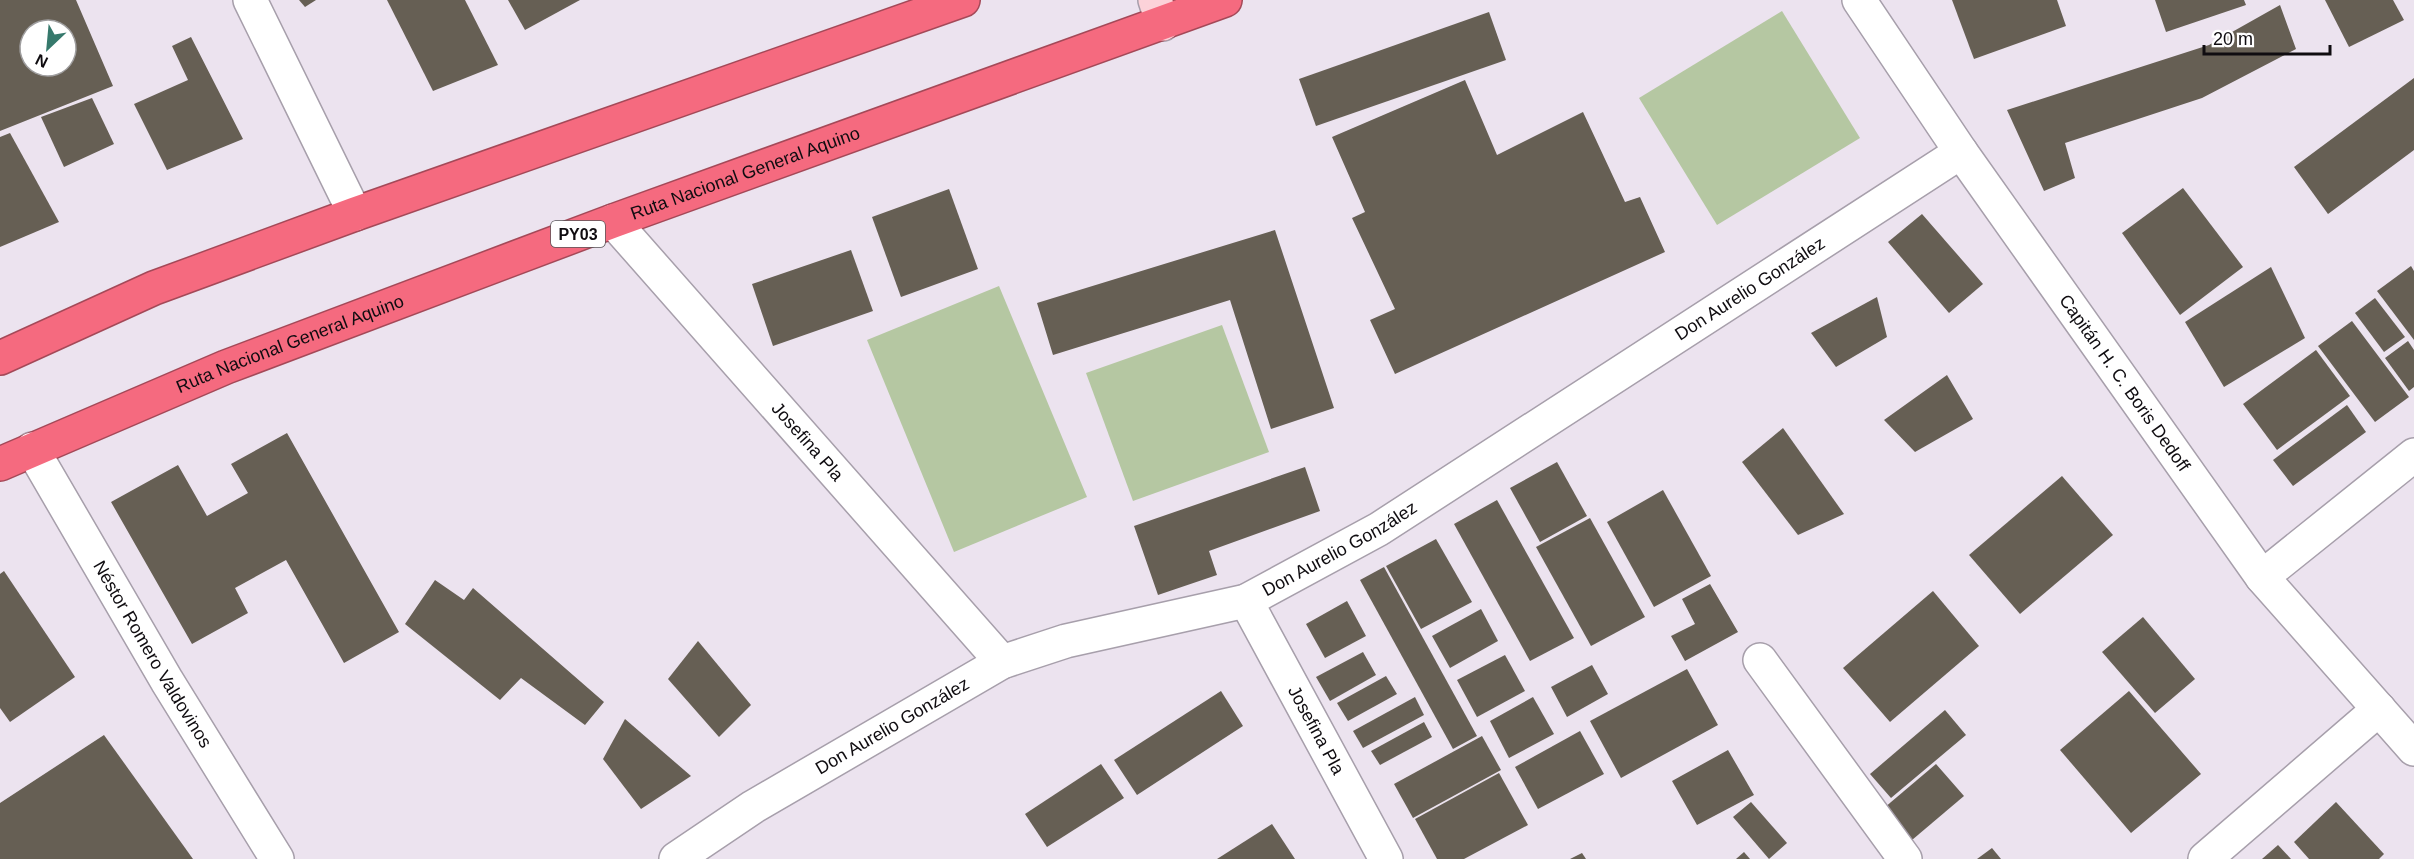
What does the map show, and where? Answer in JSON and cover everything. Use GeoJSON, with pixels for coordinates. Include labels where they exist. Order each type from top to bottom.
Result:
{"type":"FeatureCollection","features":[{"type":"Feature","properties":{"kind":"highway"},"geometry":{"type":"LineString","coordinates":[[0,358],[154,288],[355,214],[963,0]]}},
{"type":"Feature","properties":{"kind":"highway","name":"Ruta Nacional General Aquino"},"geometry":{"type":"LineString","coordinates":[[0,464],[226,367],[1159,12],[1225,0]]}},
{"type":"Feature","properties":{"kind":"street"},"geometry":{"type":"LineString","coordinates":[[250,0],[355,214]]}},
{"type":"Feature","properties":{"kind":"street","name":"Capitán H. C. Boris Dedoff"},"geometry":{"type":"LineString","coordinates":[[1859,0],[1961,152],[2262,577],[2414,749]]}},
{"type":"Feature","properties":{"kind":"street","name":"Don Aurelio González"},"geometry":{"type":"LineString","coordinates":[[676,859],[753,807],[1002,662],[1066,641],[1246,601],[1379,529],[1961,152]]}},
{"type":"Feature","properties":{"kind":"street","name":"Josefina Pla"},"geometry":{"type":"LineString","coordinates":[[613,221],[1002,662]]}},
{"type":"Feature","properties":{"kind":"street","name":"Néstor Romero Valdovinos"},"geometry":{"type":"LineString","coordinates":[[32,449],[167,681],[278,859]]}},
{"type":"Feature","properties":{"kind":"street"},"geometry":{"type":"LineString","coordinates":[[2262,577],[2414,455]]}},
{"type":"Feature","properties":{"kind":"street","name":"Josefina Pla"},"geometry":{"type":"LineString","coordinates":[[1246,601],[1386,859]]}},
{"type":"Feature","properties":{"kind":"street"},"geometry":{"type":"LineString","coordinates":[[1760,660],[1905,859]]}},
{"type":"Feature","properties":{"kind":"street"},"geometry":{"type":"LineString","coordinates":[[2205,859],[2379,709]]}},
{"type":"Feature","properties":{"kind":"green space"},"geometry":{"type":"Polygon","coordinates":[[[1782,11],[1860,138],[1717,225],[1639,98],[1782,11]]]}},
{"type":"Feature","properties":{"kind":"green space"},"geometry":{"type":"Polygon","coordinates":[[[999,286],[1087,497],[954,552],[867,340],[999,286]]]}},
{"type":"Feature","properties":{"kind":"green space"},"geometry":{"type":"Polygon","coordinates":[[[1222,325],[1269,452],[1133,501],[1086,373],[1222,325]]]}},
{"type":"Feature","properties":{"kind":"building"},"geometry":{"type":"Polygon","coordinates":[[[0,0],[76,0],[113,86],[0,131],[0,0]]]}},
{"type":"Feature","properties":{"kind":"building"},"geometry":{"type":"Polygon","coordinates":[[[299,0],[316,0],[305,7],[299,0]]]}},
{"type":"Feature","properties":{"kind":"building"},"geometry":{"type":"Polygon","coordinates":[[[387,0],[465,0],[498,65],[433,91],[387,0]]]}},
{"type":"Feature","properties":{"kind":"building"},"geometry":{"type":"Polygon","coordinates":[[[508,0],[580,0],[525,30],[508,0]]]}},
{"type":"Feature","properties":{"kind":"building"},"geometry":{"type":"Polygon","coordinates":[[[1952,0],[2057,0],[2066,26],[1974,59],[1952,0]]]}},
{"type":"Feature","properties":{"kind":"building"},"geometry":{"type":"Polygon","coordinates":[[[2155,0],[2244,0],[2246,5],[2166,32],[2155,0]]]}},
{"type":"Feature","properties":{"kind":"building"},"geometry":{"type":"Polygon","coordinates":[[[2325,0],[2393,0],[2404,20],[2349,47],[2325,0]]]}},
{"type":"Feature","properties":{"kind":"building"},"geometry":{"type":"Polygon","coordinates":[[[2280,5],[2296,49],[2202,98],[2065,143],[2075,178],[2044,191],[2007,110],[2209,45],[2280,5]]]}},
{"type":"Feature","properties":{"kind":"building"},"geometry":{"type":"Polygon","coordinates":[[[1489,12],[1506,60],[1316,126],[1299,79],[1489,12]]]}},
{"type":"Feature","properties":{"kind":"building"},"geometry":{"type":"Polygon","coordinates":[[[191,37],[243,139],[167,170],[134,104],[188,80],[172,46],[191,37]]]}},
{"type":"Feature","properties":{"kind":"building"},"geometry":{"type":"Polygon","coordinates":[[[2414,78],[2414,150],[2328,214],[2294,167],[2414,78]]]}},
{"type":"Feature","properties":{"kind":"building"},"geometry":{"type":"Polygon","coordinates":[[[1465,80],[1497,155],[1583,112],[1625,202],[1640,197],[1665,252],[1395,374],[1370,320],[1395,309],[1352,218],[1365,212],[1332,137],[1465,80]]]}},
{"type":"Feature","properties":{"kind":"building"},"geometry":{"type":"Polygon","coordinates":[[[92,98],[114,144],[64,167],[41,117],[92,98]]]}},
{"type":"Feature","properties":{"kind":"building"},"geometry":{"type":"Polygon","coordinates":[[[10,133],[59,222],[0,247],[0,137],[10,133]]]}},
{"type":"Feature","properties":{"kind":"building"},"geometry":{"type":"Polygon","coordinates":[[[2183,188],[2243,267],[2180,315],[2122,233],[2183,188]]]}},
{"type":"Feature","properties":{"kind":"building"},"geometry":{"type":"Polygon","coordinates":[[[949,189],[978,269],[901,297],[872,217],[949,189]]]}},
{"type":"Feature","properties":{"kind":"building"},"geometry":{"type":"Polygon","coordinates":[[[1922,214],[1983,284],[1949,313],[1888,242],[1922,214]]]}},
{"type":"Feature","properties":{"kind":"building"},"geometry":{"type":"Polygon","coordinates":[[[1275,230],[1334,408],[1271,429],[1230,300],[1053,355],[1037,303],[1275,230]]]}},
{"type":"Feature","properties":{"kind":"building"},"geometry":{"type":"Polygon","coordinates":[[[851,250],[873,311],[773,346],[752,284],[851,250]]]}},
{"type":"Feature","properties":{"kind":"building"},"geometry":{"type":"Polygon","coordinates":[[[2411,266],[2414,271],[2414,340],[2377,291],[2411,266]]]}},
{"type":"Feature","properties":{"kind":"building"},"geometry":{"type":"Polygon","coordinates":[[[2271,267],[2305,338],[2224,387],[2185,322],[2271,267]]]}},
{"type":"Feature","properties":{"kind":"building"},"geometry":{"type":"Polygon","coordinates":[[[1877,297],[1887,337],[1836,367],[1811,333],[1877,297]]]}},
{"type":"Feature","properties":{"kind":"building"},"geometry":{"type":"Polygon","coordinates":[[[2375,298],[2405,337],[2384,352],[2355,313],[2375,298]]]}},
{"type":"Feature","properties":{"kind":"building"},"geometry":{"type":"Polygon","coordinates":[[[2352,321],[2409,397],[2375,422],[2318,346],[2352,321]]]}},
{"type":"Feature","properties":{"kind":"building"},"geometry":{"type":"Polygon","coordinates":[[[2408,341],[2414,350],[2414,387],[2409,391],[2385,358],[2408,341]]]}},
{"type":"Feature","properties":{"kind":"building"},"geometry":{"type":"Polygon","coordinates":[[[2316,350],[2350,396],[2277,450],[2243,404],[2316,350]]]}},
{"type":"Feature","properties":{"kind":"building"},"geometry":{"type":"Polygon","coordinates":[[[1947,375],[1973,419],[1915,452],[1884,420],[1947,375]]]}},
{"type":"Feature","properties":{"kind":"building"},"geometry":{"type":"Polygon","coordinates":[[[2347,405],[2366,432],[2293,486],[2273,460],[2347,405]]]}},
{"type":"Feature","properties":{"kind":"building"},"geometry":{"type":"Polygon","coordinates":[[[1783,428],[1844,514],[1798,535],[1742,462],[1783,428]]]}},
{"type":"Feature","properties":{"kind":"building"},"geometry":{"type":"Polygon","coordinates":[[[287,433],[399,632],[344,663],[286,560],[235,588],[248,613],[192,644],[111,502],[178,465],[207,516],[248,493],[231,464],[287,433]]]}},
{"type":"Feature","properties":{"kind":"building"},"geometry":{"type":"Polygon","coordinates":[[[1557,462],[1587,516],[1540,542],[1510,488],[1557,462]]]}},
{"type":"Feature","properties":{"kind":"building"},"geometry":{"type":"Polygon","coordinates":[[[1305,467],[1320,511],[1209,551],[1217,575],[1158,595],[1134,526],[1305,467]]]}},
{"type":"Feature","properties":{"kind":"building"},"geometry":{"type":"Polygon","coordinates":[[[2062,476],[2113,535],[2020,614],[1969,555],[2062,476]]]}},
{"type":"Feature","properties":{"kind":"building"},"geometry":{"type":"Polygon","coordinates":[[[1663,490],[1711,576],[1654,607],[1607,522],[1663,490]]]}},
{"type":"Feature","properties":{"kind":"building"},"geometry":{"type":"Polygon","coordinates":[[[1497,500],[1574,638],[1530,661],[1454,524],[1497,500]]]}},
{"type":"Feature","properties":{"kind":"building"},"geometry":{"type":"Polygon","coordinates":[[[1590,518],[1645,617],[1591,646],[1536,547],[1590,518]]]}},
{"type":"Feature","properties":{"kind":"building"},"geometry":{"type":"Polygon","coordinates":[[[1436,539],[1472,602],[1421,629],[1386,566],[1436,539]]]}},
{"type":"Feature","properties":{"kind":"building"},"geometry":{"type":"Polygon","coordinates":[[[1384,567],[1477,736],[1453,749],[1360,580],[1384,567]]]}},
{"type":"Feature","properties":{"kind":"building"},"geometry":{"type":"Polygon","coordinates":[[[4,571],[75,677],[10,722],[0,708],[0,574],[4,571]]]}},
{"type":"Feature","properties":{"kind":"building"},"geometry":{"type":"Polygon","coordinates":[[[435,580],[464,600],[473,588],[604,702],[585,725],[521,678],[500,700],[405,624],[435,580]]]}},
{"type":"Feature","properties":{"kind":"building"},"geometry":{"type":"Polygon","coordinates":[[[1710,584],[1738,632],[1685,661],[1671,636],[1695,624],[1682,599],[1710,584]]]}},
{"type":"Feature","properties":{"kind":"building"},"geometry":{"type":"Polygon","coordinates":[[[1933,591],[1979,646],[1890,722],[1843,668],[1933,591]]]}},
{"type":"Feature","properties":{"kind":"building"},"geometry":{"type":"Polygon","coordinates":[[[1347,601],[1366,636],[1325,658],[1306,624],[1347,601]]]}},
{"type":"Feature","properties":{"kind":"building"},"geometry":{"type":"Polygon","coordinates":[[[1481,609],[1498,641],[1450,668],[1432,636],[1481,609]]]}},
{"type":"Feature","properties":{"kind":"building"},"geometry":{"type":"Polygon","coordinates":[[[2143,617],[2195,679],[2155,713],[2102,652],[2143,617]]]}},
{"type":"Feature","properties":{"kind":"building"},"geometry":{"type":"Polygon","coordinates":[[[698,641],[751,705],[719,737],[668,679],[698,641]]]}},
{"type":"Feature","properties":{"kind":"building"},"geometry":{"type":"Polygon","coordinates":[[[1363,652],[1376,675],[1330,701],[1316,677],[1363,652]]]}},
{"type":"Feature","properties":{"kind":"building"},"geometry":{"type":"Polygon","coordinates":[[[1505,655],[1525,691],[1477,717],[1457,680],[1505,655]]]}},
{"type":"Feature","properties":{"kind":"building"},"geometry":{"type":"Polygon","coordinates":[[[1592,665],[1608,694],[1567,717],[1551,687],[1592,665]]]}},
{"type":"Feature","properties":{"kind":"building"},"geometry":{"type":"Polygon","coordinates":[[[1687,669],[1718,725],[1621,778],[1590,721],[1687,669]]]}},
{"type":"Feature","properties":{"kind":"building"},"geometry":{"type":"Polygon","coordinates":[[[1386,676],[1397,694],[1348,721],[1337,703],[1386,676]]]}},
{"type":"Feature","properties":{"kind":"building"},"geometry":{"type":"Polygon","coordinates":[[[1221,691],[1243,726],[1137,795],[1114,760],[1221,691]]]}},
{"type":"Feature","properties":{"kind":"building"},"geometry":{"type":"Polygon","coordinates":[[[2129,691],[2201,774],[2131,833],[2060,750],[2129,691]]]}},
{"type":"Feature","properties":{"kind":"building"},"geometry":{"type":"Polygon","coordinates":[[[1415,697],[1424,715],[1363,748],[1353,731],[1415,697]]]}},
{"type":"Feature","properties":{"kind":"building"},"geometry":{"type":"Polygon","coordinates":[[[1533,697],[1554,734],[1509,758],[1490,721],[1533,697]]]}},
{"type":"Feature","properties":{"kind":"building"},"geometry":{"type":"Polygon","coordinates":[[[1945,710],[1966,735],[1891,798],[1870,774],[1945,710]]]}},
{"type":"Feature","properties":{"kind":"building"},"geometry":{"type":"Polygon","coordinates":[[[625,719],[691,776],[641,809],[603,759],[625,719]]]}},
{"type":"Feature","properties":{"kind":"building"},"geometry":{"type":"Polygon","coordinates":[[[1424,722],[1432,737],[1380,765],[1371,751],[1424,722]]]}},
{"type":"Feature","properties":{"kind":"building"},"geometry":{"type":"Polygon","coordinates":[[[1580,731],[1604,774],[1538,809],[1515,767],[1580,731]]]}},
{"type":"Feature","properties":{"kind":"building"},"geometry":{"type":"Polygon","coordinates":[[[104,735],[193,859],[0,859],[0,803],[104,735]]]}},
{"type":"Feature","properties":{"kind":"building"},"geometry":{"type":"Polygon","coordinates":[[[1482,736],[1501,770],[1413,818],[1394,784],[1482,736]]]}},
{"type":"Feature","properties":{"kind":"building"},"geometry":{"type":"Polygon","coordinates":[[[1728,750],[1754,795],[1697,825],[1672,781],[1728,750]]]}},
{"type":"Feature","properties":{"kind":"building"},"geometry":{"type":"Polygon","coordinates":[[[1101,764],[1124,798],[1047,847],[1025,814],[1101,764]]]}},
{"type":"Feature","properties":{"kind":"building"},"geometry":{"type":"Polygon","coordinates":[[[1936,764],[1964,796],[1912,840],[1884,808],[1936,764]]]}},
{"type":"Feature","properties":{"kind":"building"},"geometry":{"type":"Polygon","coordinates":[[[1499,773],[1528,825],[1464,859],[1437,859],[1415,819],[1499,773]]]}},
{"type":"Feature","properties":{"kind":"building"},"geometry":{"type":"Polygon","coordinates":[[[1751,802],[1787,843],[1769,859],[1733,817],[1751,802]]]}},
{"type":"Feature","properties":{"kind":"building"},"geometry":{"type":"Polygon","coordinates":[[[2336,802],[2384,854],[2379,859],[2309,859],[2294,842],[2336,802]]]}},
{"type":"Feature","properties":{"kind":"building"},"geometry":{"type":"Polygon","coordinates":[[[1272,824],[1295,859],[1217,859],[1272,824]]]}},
{"type":"Feature","properties":{"kind":"building"},"geometry":{"type":"Polygon","coordinates":[[[2278,845],[2291,859],[2262,859],[2278,845]]]}},
{"type":"Feature","properties":{"kind":"building"},"geometry":{"type":"Polygon","coordinates":[[[1992,848],[2001,859],[1977,859],[1992,848]]]}},
{"type":"Feature","properties":{"kind":"building"},"geometry":{"type":"Polygon","coordinates":[[[1744,852],[1750,859],[1736,859],[1744,852]]]}},
{"type":"Feature","properties":{"kind":"building"},"geometry":{"type":"Polygon","coordinates":[[[1582,853],[1586,859],[1570,859],[1582,853]]]}}]}
